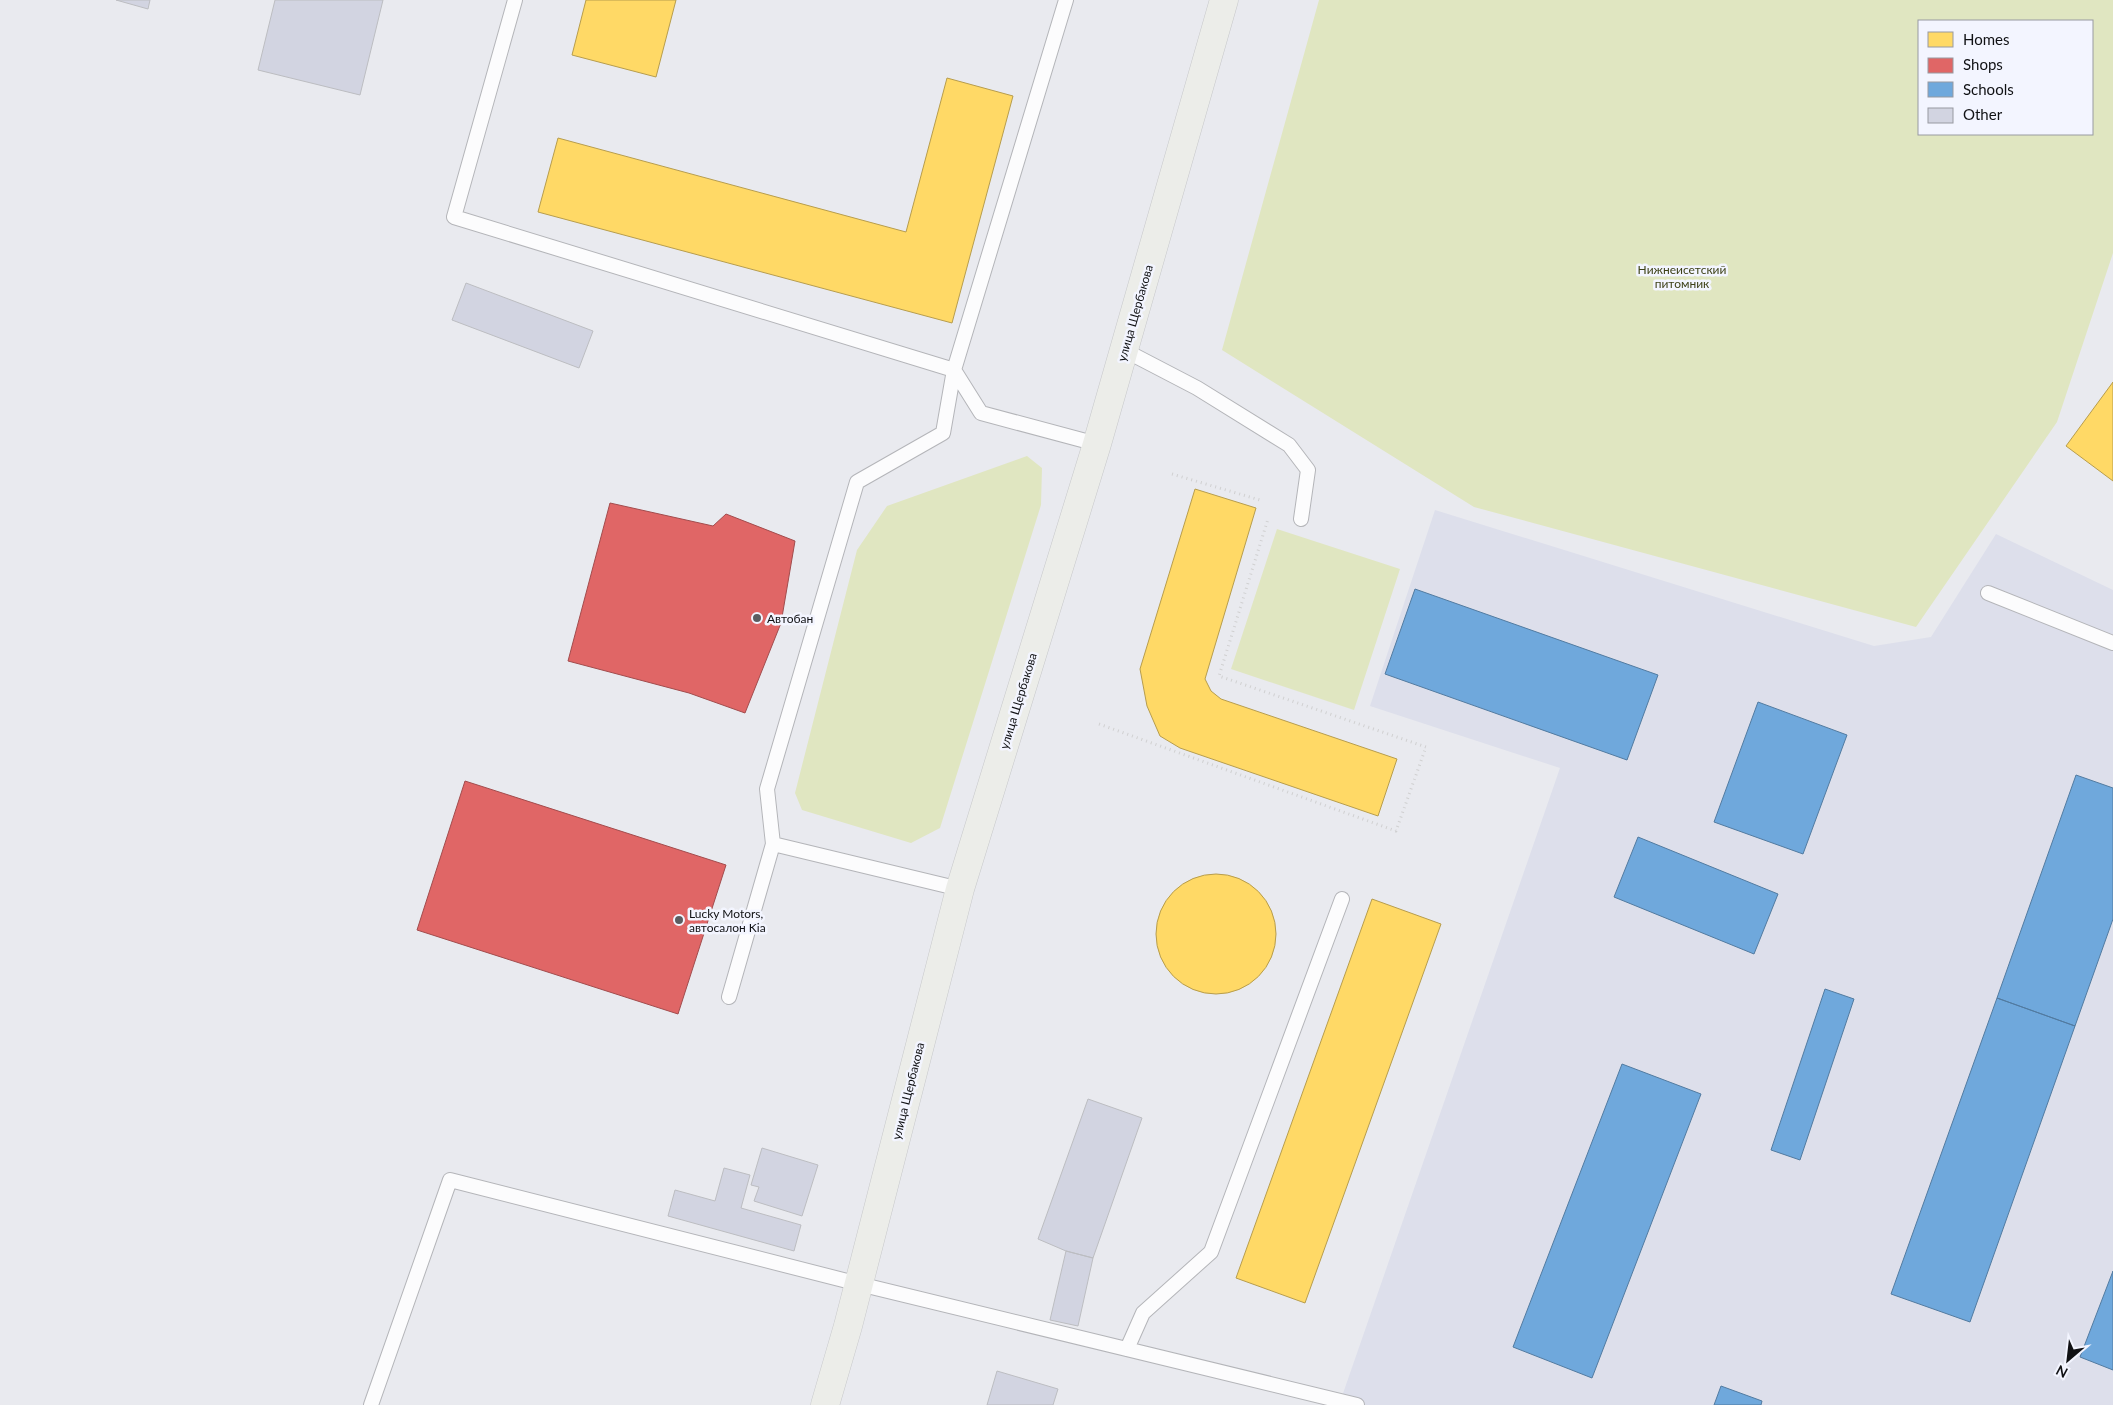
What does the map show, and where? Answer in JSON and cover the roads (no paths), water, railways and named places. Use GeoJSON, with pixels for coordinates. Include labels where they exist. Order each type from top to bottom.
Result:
{"type":"FeatureCollection","features":[{"type":"Feature","properties":{"kind":"main road","name":"улица Щербакова"},"geometry":{"type":"LineString","coordinates":[[825,1405],[859,1284],[960,889],[1097,444],[1224,0]]}},
{"type":"Feature","properties":{"kind":"lane"},"geometry":{"type":"LineString","coordinates":[[515,0],[454,217],[954,370],[981,413],[1097,444]]}},
{"type":"Feature","properties":{"kind":"lane"},"geometry":{"type":"LineString","coordinates":[[729,997],[773,844],[767,789],[857,482],[943,433],[954,370],[1066,0]]}},
{"type":"Feature","properties":{"kind":"lane"},"geometry":{"type":"LineString","coordinates":[[1124,350],[1197,388],[1289,444],[1308,470],[1301,519]]}},
{"type":"Feature","properties":{"kind":"lane"},"geometry":{"type":"LineString","coordinates":[[1988,593],[2113,643]]}},
{"type":"Feature","properties":{"kind":"lane"},"geometry":{"type":"LineString","coordinates":[[773,844],[960,889]]}},
{"type":"Feature","properties":{"kind":"lane"},"geometry":{"type":"LineString","coordinates":[[1127,1349],[1143,1313],[1210,1252],[1342,899]]}},
{"type":"Feature","properties":{"kind":"lane"},"geometry":{"type":"LineString","coordinates":[[371,1405],[450,1180],[859,1284],[1357,1405]]}},
{"type":"Feature","properties":{"kind":"place","name":"Автобан"},"geometry":{"type":"Point","coordinates":[757,618]}},
{"type":"Feature","properties":{"kind":"place","name":"Lucky Motors, автосалон Kia"},"geometry":{"type":"Point","coordinates":[679,920]}},
{"type":"Feature","properties":{"kind":"park label","name":"Нижнеисетский питомник"},"geometry":{"type":"Point","coordinates":[1682,276]}}]}
